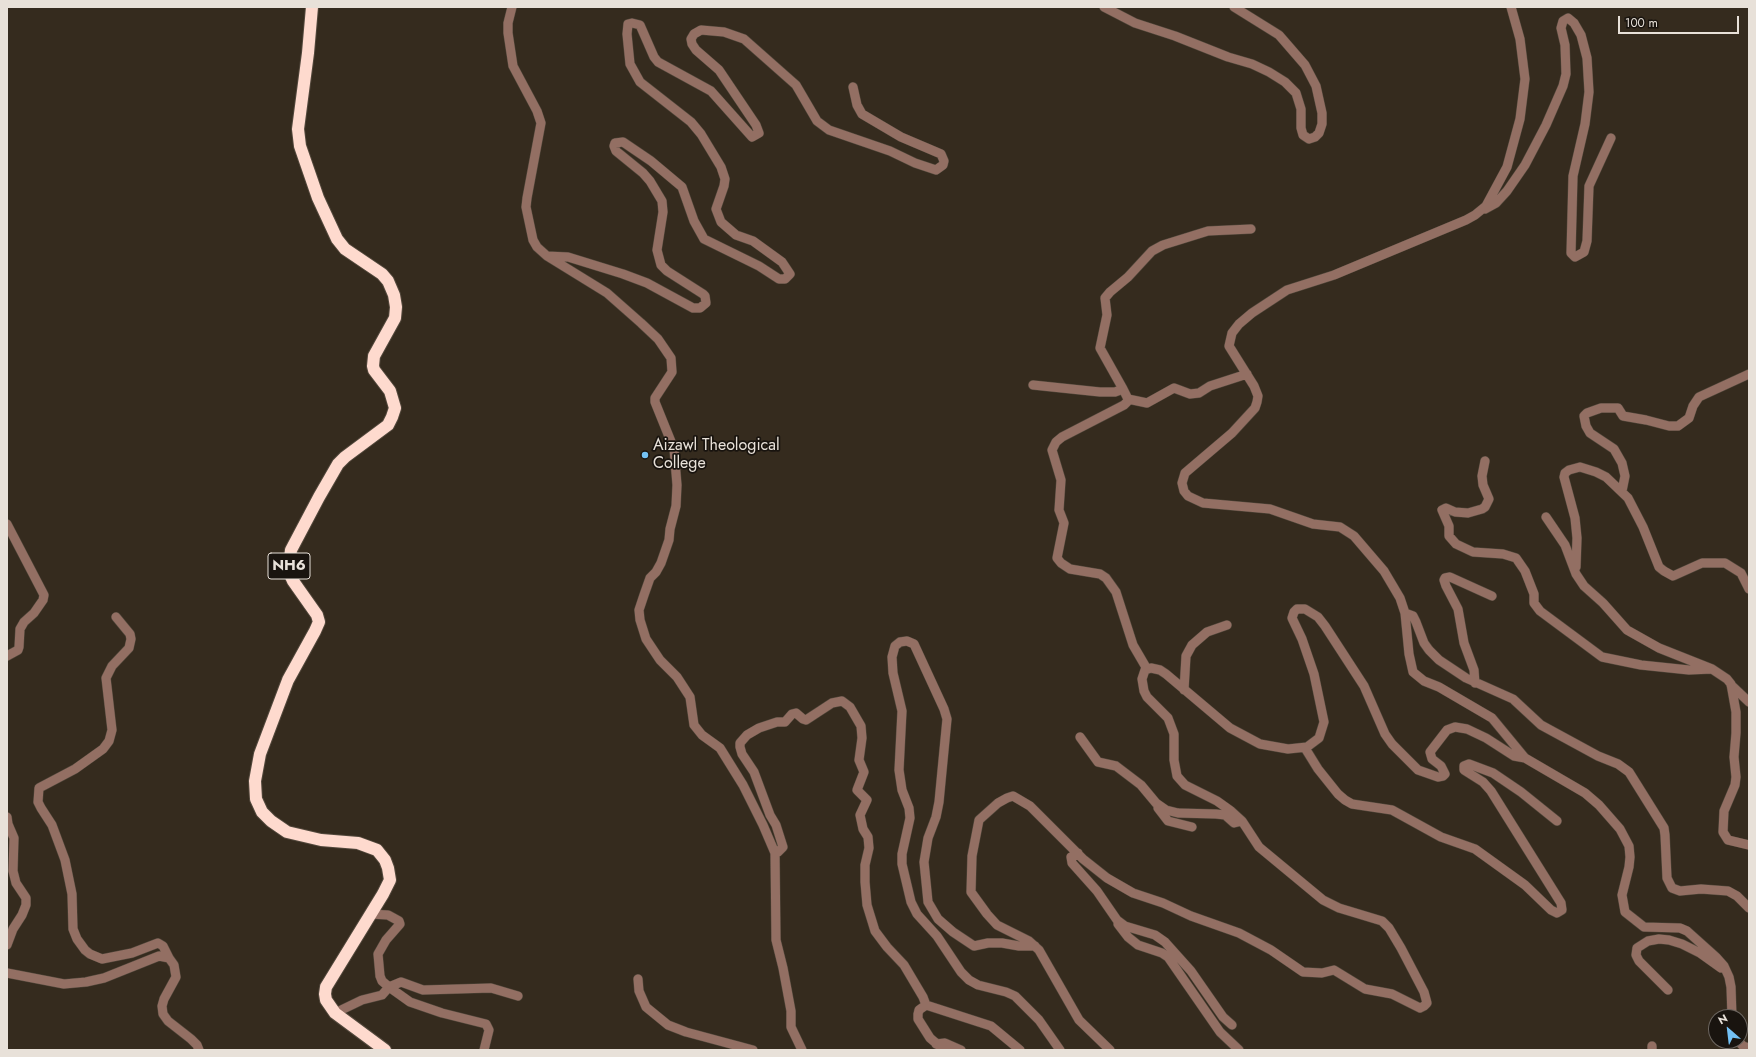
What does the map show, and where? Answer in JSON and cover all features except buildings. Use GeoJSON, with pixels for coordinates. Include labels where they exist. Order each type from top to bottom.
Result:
{"type":"FeatureCollection","features":[{"type":"Feature","properties":{"kind":"highway","name":"NH6"},"geometry":{"type":"LineString","coordinates":[[312,7],[298,129],[300,146],[318,198],[336,239],[345,250],[382,274],[388,281],[394,295],[396,307],[395,318],[374,356],[373,366],[374,370],[390,392],[395,408],[388,425],[345,457],[338,464],[318,497],[291,550],[289,572],[293,581],[317,615],[319,622],[288,680],[260,754],[256,781],[256,799],[262,812],[271,821],[287,832],[321,840],[358,843],[377,850],[387,864],[390,880],[326,987],[325,994],[326,1000],[336,1013],[385,1050]]}},
{"type":"Feature","properties":{"kind":"street"},"geometry":{"type":"LineString","coordinates":[[512,7],[508,23],[508,33],[513,66],[537,111],[541,123],[527,189],[526,207],[533,240],[537,247],[547,256],[607,293],[658,339],[671,358],[672,372],[655,402],[674,449],[677,485],[676,506],[670,529],[670,540],[656,572],[650,578],[640,610],[640,620],[646,639],[660,660],[677,676],[690,697],[694,725],[702,735],[720,748],[744,785],[775,853],[776,940],[791,1011],[791,1027],[802,1050]]}},
{"type":"Feature","properties":{"kind":"street"},"geometry":{"type":"LineString","coordinates":[[1104,7],[1140,25],[1175,36],[1228,57],[1252,64],[1269,72],[1285,82],[1296,93],[1301,110],[1301,128],[1303,135],[1309,139],[1315,137],[1319,133],[1322,124],[1322,113],[1316,86],[1305,65],[1279,35],[1234,7]]}},
{"type":"Feature","properties":{"kind":"street"},"geometry":{"type":"LineString","coordinates":[[1478,213],[1486,206],[1494,194],[1507,167],[1520,120],[1525,72],[1520,39],[1511,7]]}},
{"type":"Feature","properties":{"kind":"street"},"geometry":{"type":"LineString","coordinates":[[1525,758],[1492,718],[1439,687],[1424,681],[1413,672],[1409,654],[1405,613],[1400,598],[1384,571],[1354,536],[1340,527],[1313,524],[1270,509],[1203,503],[1188,496],[1184,491],[1182,483],[1185,473],[1232,433],[1255,408],[1258,396],[1254,386],[1229,346],[1232,333],[1239,324],[1252,313],[1288,290],[1334,275],[1466,220],[1496,202],[1507,191],[1525,165],[1546,125],[1566,74],[1565,45],[1561,28],[1563,21],[1568,18],[1572,20],[1579,31],[1587,58],[1589,92],[1585,124],[1573,176],[1571,253],[1575,257],[1584,252],[1587,241],[1589,186],[1611,138]]}},
{"type":"Feature","properties":{"kind":"street"},"geometry":{"type":"LineString","coordinates":[[547,256],[568,258],[623,274],[647,283],[693,308],[700,308],[706,303],[705,296],[703,294],[671,274],[661,265],[658,250],[663,212],[662,201],[650,181],[643,173],[616,151],[614,146],[615,143],[623,142],[651,161],[682,187],[694,221],[704,239],[759,266],[779,279],[785,279],[790,274],[782,262],[753,241],[736,235],[721,222],[716,209],[725,179],[721,167],[702,134],[691,122],[640,82],[630,64],[627,34],[628,24],[632,23],[640,25],[654,57],[658,62],[711,91],[752,137],[759,133],[756,125],[718,70],[696,50],[692,44],[691,39],[694,34],[701,30],[724,32],[744,39],[796,85],[817,121],[829,130],[890,151],[915,163],[936,170],[943,165],[944,161],[940,154],[901,137],[862,114],[857,105],[853,87]]}},
{"type":"Feature","properties":{"kind":"street"},"geometry":{"type":"LineString","coordinates":[[1128,399],[1100,348],[1107,315],[1105,302],[1107,295],[1128,277],[1148,254],[1163,245],[1208,230],[1251,229]]}},
{"type":"Feature","properties":{"kind":"street"},"geometry":{"type":"LineString","coordinates":[[1128,399],[1147,403],[1157,399],[1174,388],[1190,394],[1199,393],[1210,386],[1247,374]]}},
{"type":"Feature","properties":{"kind":"street"},"geometry":{"type":"LineString","coordinates":[[1622,491],[1625,476],[1622,463],[1614,448],[1590,433],[1586,426],[1584,416],[1587,413],[1601,408],[1618,408],[1623,416],[1669,426],[1678,426],[1689,418],[1693,406],[1699,397],[1749,374]]}},
{"type":"Feature","properties":{"kind":"street"},"geometry":{"type":"LineString","coordinates":[[1033,385],[1100,392],[1115,392],[1123,389]]}},
{"type":"Feature","properties":{"kind":"street"},"geometry":{"type":"LineString","coordinates":[[1128,399],[1124,405],[1062,437],[1053,445],[1053,454],[1061,480],[1059,510],[1064,526],[1057,556],[1061,563],[1070,569],[1100,574],[1106,578],[1118,597],[1130,638],[1147,669]]}},
{"type":"Feature","properties":{"kind":"street"},"geometry":{"type":"LineString","coordinates":[[1485,461],[1482,476],[1483,485],[1489,499],[1485,507],[1482,510],[1468,513],[1455,512],[1446,508],[1442,510],[1449,526],[1449,536],[1456,544],[1473,552],[1503,554],[1516,558],[1525,571],[1534,594],[1534,603],[1540,611],[1602,657],[1641,665],[1689,670],[1712,669]]}},
{"type":"Feature","properties":{"kind":"street"},"geometry":{"type":"LineString","coordinates":[[1576,574],[1576,518],[1564,480],[1565,473],[1574,468],[1587,469],[1606,477],[1622,491],[1635,508],[1659,567],[1664,571],[1673,576],[1702,563],[1725,563],[1741,573],[1749,589]]}},
{"type":"Feature","properties":{"kind":"street"},"geometry":{"type":"LineString","coordinates":[[1546,516],[1565,546],[1576,574],[1584,586],[1603,603],[1626,630],[1660,648],[1712,669],[1722,675],[1749,702]]}},
{"type":"Feature","properties":{"kind":"street"},"geometry":{"type":"LineString","coordinates":[[7,524],[43,593],[44,598],[34,613],[22,626],[18,650],[7,656]]}},
{"type":"Feature","properties":{"kind":"street"},"geometry":{"type":"LineString","coordinates":[[1475,683],[1474,670],[1464,644],[1458,609],[1444,580],[1445,578],[1450,577],[1492,596]]}},
{"type":"Feature","properties":{"kind":"street"},"geometry":{"type":"LineString","coordinates":[[1147,669],[1160,670],[1230,728],[1260,744],[1288,749],[1305,748],[1319,738],[1324,722],[1314,674],[1302,638],[1292,618],[1294,612],[1300,609],[1310,612],[1325,626],[1364,686],[1385,734],[1392,744],[1418,770],[1438,777],[1443,776],[1445,774],[1441,766],[1432,759],[1430,752],[1447,730],[1455,727],[1467,729],[1486,738],[1514,756],[1525,758],[1585,793],[1599,805],[1620,829],[1629,846],[1630,857],[1622,895],[1624,912],[1644,927],[1680,928],[1688,931],[1716,957],[1727,972],[1731,987],[1732,1009]]}},
{"type":"Feature","properties":{"kind":"street"},"geometry":{"type":"LineString","coordinates":[[1405,613],[1413,616],[1421,636],[1429,650],[1439,660],[1475,683],[1513,699],[1541,725],[1598,756],[1618,764],[1629,772],[1664,828],[1667,878],[1672,888],[1680,891],[1701,889],[1728,890],[1737,896],[1749,908]]}},
{"type":"Feature","properties":{"kind":"street"},"geometry":{"type":"LineString","coordinates":[[116,617],[130,634],[131,643],[112,666],[106,678],[112,730],[109,741],[103,749],[75,769],[39,788],[38,802],[40,808],[52,824],[65,860],[72,894],[73,929],[77,940],[90,954],[102,959],[132,953],[158,943],[163,946],[174,965],[176,977],[164,999],[162,1006],[163,1014],[168,1021],[191,1038],[199,1050]]}},
{"type":"Feature","properties":{"kind":"street"},"geometry":{"type":"LineString","coordinates":[[1184,690],[1186,656],[1192,645],[1207,632],[1227,625]]}},
{"type":"Feature","properties":{"kind":"street"},"geometry":{"type":"LineString","coordinates":[[1035,946],[1019,946],[1002,943],[988,943],[974,946],[953,932],[938,919],[928,902],[924,874],[924,856],[939,802],[947,719],[922,658],[914,644],[907,641],[900,642],[895,646],[892,657],[893,673],[902,711],[899,770],[902,790],[909,808],[910,818],[902,854],[902,864],[911,902],[917,914],[937,936],[961,972],[969,980],[978,985],[1006,992],[1015,996],[1040,1020],[1060,1050]]}},
{"type":"Feature","properties":{"kind":"street"},"geometry":{"type":"LineString","coordinates":[[1110,1050],[1079,1020],[1039,950],[1029,941],[998,925],[987,914],[970,892],[972,856],[979,820],[998,803],[1013,796],[1030,806],[1078,854],[1107,878],[1133,893],[1163,903],[1191,916],[1239,933],[1271,950],[1303,972],[1322,972],[1334,970],[1365,990],[1392,994],[1420,1008],[1426,1005],[1427,1000],[1401,948],[1389,928],[1382,921],[1339,908],[1323,900],[1259,846],[1242,821],[1217,801],[1185,785],[1177,776],[1174,760],[1174,734],[1172,727],[1168,718],[1147,697],[1144,691],[1142,677],[1147,669]]}},
{"type":"Feature","properties":{"kind":"street"},"geometry":{"type":"LineString","coordinates":[[1731,684],[1736,712],[1734,757],[1736,777],[1735,785],[1724,811],[1722,832],[1728,840],[1749,845]]}},
{"type":"Feature","properties":{"kind":"street"},"geometry":{"type":"LineString","coordinates":[[775,853],[783,847],[781,840],[754,772],[742,754],[740,743],[747,735],[759,728],[777,722],[785,722],[792,714],[796,713],[806,720],[832,703],[842,702],[850,707],[861,726],[859,760],[864,772],[857,790],[867,800],[860,815],[863,829],[868,837],[869,848],[865,865],[867,905],[875,931],[887,947],[904,965],[923,997],[926,1005]]}},
{"type":"Feature","properties":{"kind":"street"},"geometry":{"type":"LineString","coordinates":[[1080,738],[1098,762],[1116,766],[1141,785],[1162,809],[1173,813],[1208,812],[1225,815],[1234,823],[1242,821]]}},
{"type":"Feature","properties":{"kind":"street"},"geometry":{"type":"LineString","coordinates":[[1305,748],[1318,769],[1338,794],[1345,800],[1352,804],[1392,810],[1441,837],[1475,850],[1525,885],[1551,910],[1557,913],[1562,910],[1561,903],[1491,791],[1483,782],[1464,770],[1464,766],[1469,764],[1493,773],[1521,792],[1557,821]]}},
{"type":"Feature","properties":{"kind":"street"},"geometry":{"type":"LineString","coordinates":[[1156,803],[1168,821],[1192,827]]}},
{"type":"Feature","properties":{"kind":"street"},"geometry":{"type":"LineString","coordinates":[[7,817],[8,824],[14,838],[12,862]]}},
{"type":"Feature","properties":{"kind":"street"},"geometry":{"type":"LineString","coordinates":[[7,845],[16,883],[26,898],[26,905],[7,945]]}},
{"type":"Feature","properties":{"kind":"street"},"geometry":{"type":"LineString","coordinates":[[1078,854],[1071,857],[1072,863],[1097,891],[1124,932],[1133,942],[1138,945],[1162,953],[1168,957],[1220,1032],[1239,1050]]}},
{"type":"Feature","properties":{"kind":"street"},"geometry":{"type":"LineString","coordinates":[[370,914],[388,915],[399,921],[400,924],[386,940],[378,954],[380,976],[382,981],[410,1002],[442,1013],[486,1024],[489,1030],[484,1050]]}},
{"type":"Feature","properties":{"kind":"street"},"geometry":{"type":"LineString","coordinates":[[1116,920],[1125,926],[1155,936],[1165,942],[1191,971],[1223,1017],[1232,1025]]}},
{"type":"Feature","properties":{"kind":"street"},"geometry":{"type":"LineString","coordinates":[[1668,990],[1639,961],[1636,955],[1637,948],[1648,941],[1659,939],[1682,944],[1700,953],[1727,972]]}},
{"type":"Feature","properties":{"kind":"street"},"geometry":{"type":"LineString","coordinates":[[9,972],[64,984],[86,982],[117,974],[159,956],[169,958]]}},
{"type":"Feature","properties":{"kind":"street"},"geometry":{"type":"LineString","coordinates":[[638,979],[639,991],[646,1007],[668,1025],[686,1032],[753,1050]]}},
{"type":"Feature","properties":{"kind":"street"},"geometry":{"type":"LineString","coordinates":[[336,1013],[362,1000],[382,995],[389,987],[401,982],[423,990],[491,988],[518,996]]}},
{"type":"Feature","properties":{"kind":"street"},"geometry":{"type":"LineString","coordinates":[[926,1005],[919,1010],[918,1019],[930,1038],[944,1050]]}},
{"type":"Feature","properties":{"kind":"street"},"geometry":{"type":"LineString","coordinates":[[926,1005],[991,1026],[1020,1050]]}},
{"type":"Feature","properties":{"kind":"street"},"geometry":{"type":"LineString","coordinates":[[936,1044],[945,1043],[961,1050]]}},
{"type":"Feature","properties":{"kind":"place","name":"Aizawl Theological College"},"geometry":{"type":"Point","coordinates":[645,455]}}]}
